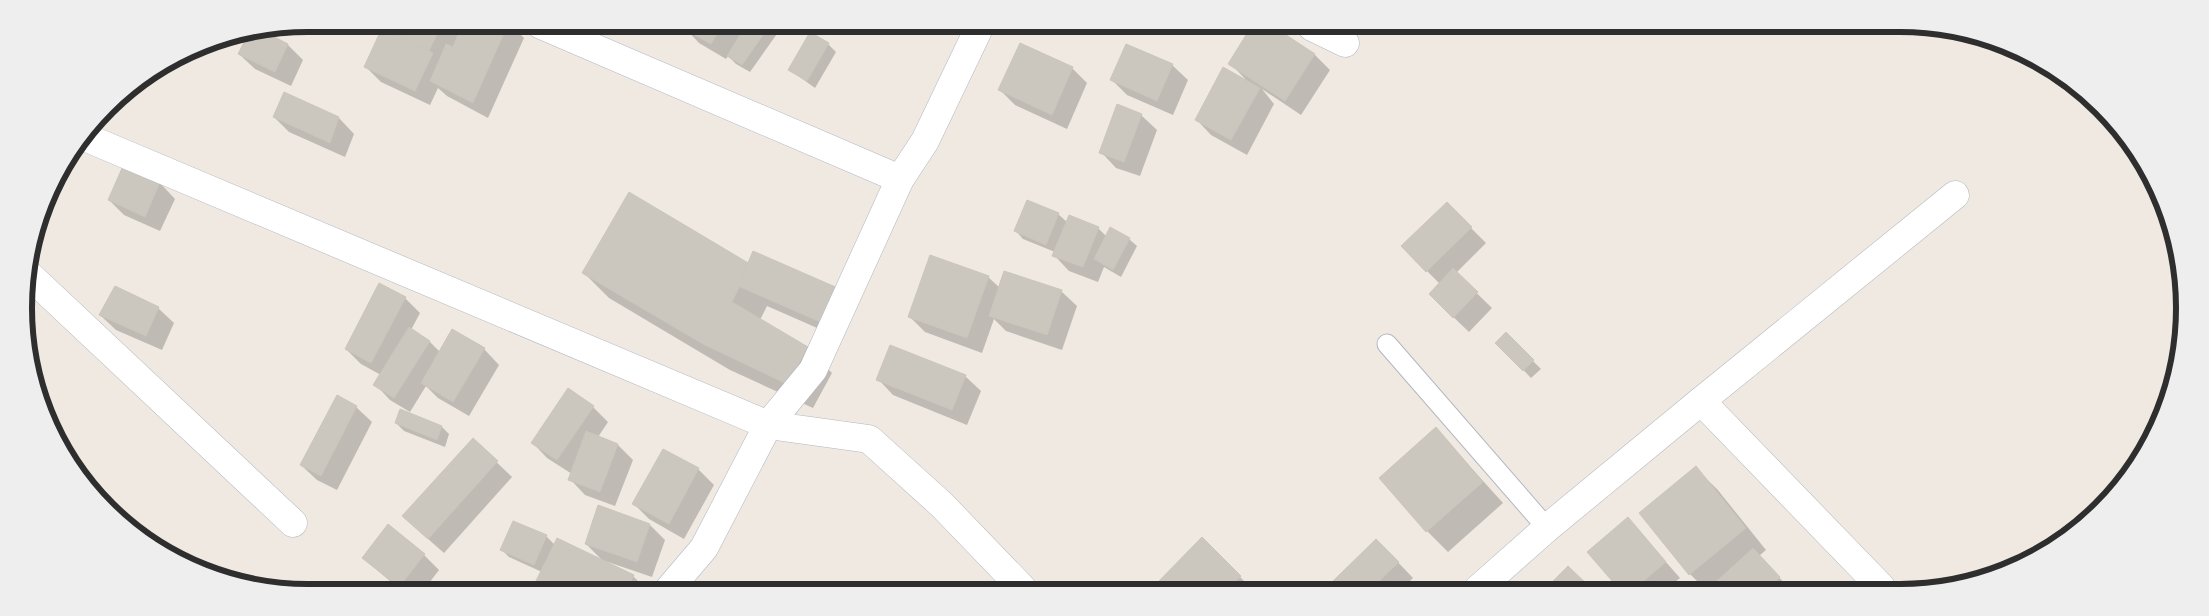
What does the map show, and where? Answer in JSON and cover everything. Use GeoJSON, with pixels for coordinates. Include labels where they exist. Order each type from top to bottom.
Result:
{"type":"FeatureCollection","features":[{"type":"Feature","properties":{"kind":"street"},"geometry":{"type":"LineString","coordinates":[[562,33],[900,179]]}},
{"type":"Feature","properties":{"kind":"street"},"geometry":{"type":"LineString","coordinates":[[673,584],[704,548],[768,425],[813,370],[900,179],[924,141],[977,33]]}},
{"type":"Feature","properties":{"kind":"street"},"geometry":{"type":"LineString","coordinates":[[1324,33],[1345,43]]}},
{"type":"Feature","properties":{"kind":"street"},"geometry":{"type":"LineString","coordinates":[[90,139],[768,425],[869,439],[942,506],[1018,584]]}},
{"type":"Feature","properties":{"kind":"street"},"geometry":{"type":"LineString","coordinates":[[1484,584],[1547,528],[1955,195]]}},
{"type":"Feature","properties":{"kind":"street"},"geometry":{"type":"LineString","coordinates":[[34,280],[293,523]]}},
{"type":"Feature","properties":{"kind":"street"},"geometry":{"type":"LineString","coordinates":[[1701,401],[1878,584]]}},
{"type":"Feature","properties":{"kind":"lane"},"geometry":{"type":"LineString","coordinates":[[1387,344],[1547,528]]}},
{"type":"Feature","properties":{"kind":"building"},"geometry":{"type":"Polygon","coordinates":[[[380,33],[392,33],[433,53],[415,91],[364,67],[380,33]]]}},
{"type":"Feature","properties":{"kind":"building"},"geometry":{"type":"Polygon","coordinates":[[[390,33],[438,33],[429,51],[390,33]]]}},
{"type":"Feature","properties":{"kind":"building"},"geometry":{"type":"Polygon","coordinates":[[[458,33],[504,33],[473,103],[430,81],[446,44],[453,47],[458,33]]]}},
{"type":"Feature","properties":{"kind":"building"},"geometry":{"type":"Polygon","coordinates":[[[691,33],[717,33],[711,44],[691,33]]]}},
{"type":"Feature","properties":{"kind":"building"},"geometry":{"type":"Polygon","coordinates":[[[741,33],[764,33],[742,65],[727,56],[741,33]]]}},
{"type":"Feature","properties":{"kind":"building"},"geometry":{"type":"Polygon","coordinates":[[[809,33],[829,43],[807,81],[788,70],[809,33]]]}},
{"type":"Feature","properties":{"kind":"building"},"geometry":{"type":"Polygon","coordinates":[[[1247,33],[1283,33],[1315,54],[1285,101],[1228,64],[1247,33]]]}},
{"type":"Feature","properties":{"kind":"building"},"geometry":{"type":"Polygon","coordinates":[[[271,35],[288,44],[275,72],[238,54],[245,40],[254,38],[271,35]]]}},
{"type":"Feature","properties":{"kind":"building"},"geometry":{"type":"Polygon","coordinates":[[[1020,43],[1073,67],[1052,115],[998,90],[1020,43]]]}},
{"type":"Feature","properties":{"kind":"building"},"geometry":{"type":"Polygon","coordinates":[[[1126,44],[1173,64],[1157,101],[1110,80],[1126,44]]]}},
{"type":"Feature","properties":{"kind":"building"},"geometry":{"type":"Polygon","coordinates":[[[1223,67],[1260,88],[1231,140],[1195,120],[1223,67]]]}},
{"type":"Feature","properties":{"kind":"building"},"geometry":{"type":"Polygon","coordinates":[[[284,92],[339,117],[330,143],[273,117],[284,92]]]}},
{"type":"Feature","properties":{"kind":"building"},"geometry":{"type":"Polygon","coordinates":[[[1117,104],[1142,114],[1124,162],[1099,153],[1117,104]]]}},
{"type":"Feature","properties":{"kind":"building"},"geometry":{"type":"Polygon","coordinates":[[[123,166],[160,182],[145,217],[108,200],[123,166]]]}},
{"type":"Feature","properties":{"kind":"building"},"geometry":{"type":"Polygon","coordinates":[[[629,192],[750,264],[732,302],[808,347],[787,384],[703,344],[582,273],[629,192]]]}},
{"type":"Feature","properties":{"kind":"building"},"geometry":{"type":"Polygon","coordinates":[[[1027,200],[1059,213],[1046,245],[1014,231],[1027,200]]]}},
{"type":"Feature","properties":{"kind":"building"},"geometry":{"type":"Polygon","coordinates":[[[1447,202],[1472,227],[1426,272],[1401,246],[1447,202]]]}},
{"type":"Feature","properties":{"kind":"building"},"geometry":{"type":"Polygon","coordinates":[[[1069,215],[1099,227],[1083,267],[1052,256],[1069,215]]]}},
{"type":"Feature","properties":{"kind":"building"},"geometry":{"type":"Polygon","coordinates":[[[1110,227],[1130,238],[1113,270],[1094,259],[1110,227]]]}},
{"type":"Feature","properties":{"kind":"building"},"geometry":{"type":"Polygon","coordinates":[[[753,251],[840,289],[825,324],[738,286],[753,251]]]}},
{"type":"Feature","properties":{"kind":"building"},"geometry":{"type":"Polygon","coordinates":[[[930,255],[989,276],[967,338],[908,317],[930,255]]]}},
{"type":"Feature","properties":{"kind":"building"},"geometry":{"type":"Polygon","coordinates":[[[1453,268],[1478,292],[1453,318],[1429,294],[1453,268]]]}},
{"type":"Feature","properties":{"kind":"building"},"geometry":{"type":"Polygon","coordinates":[[[1004,271],[1062,290],[1047,335],[989,316],[1004,271]]]}},
{"type":"Feature","properties":{"kind":"building"},"geometry":{"type":"Polygon","coordinates":[[[379,283],[406,297],[371,363],[345,349],[379,283]]]}},
{"type":"Feature","properties":{"kind":"building"},"geometry":{"type":"Polygon","coordinates":[[[115,286],[159,307],[146,336],[99,315],[115,286]]]}},
{"type":"Feature","properties":{"kind":"building"},"geometry":{"type":"Polygon","coordinates":[[[409,327],[430,341],[394,398],[373,385],[409,327]]]}},
{"type":"Feature","properties":{"kind":"building"},"geometry":{"type":"Polygon","coordinates":[[[452,329],[485,348],[453,402],[421,383],[452,329]]]}},
{"type":"Feature","properties":{"kind":"building"},"geometry":{"type":"Polygon","coordinates":[[[1506,332],[1534,360],[1523,371],[1495,343],[1506,332]]]}},
{"type":"Feature","properties":{"kind":"building"},"geometry":{"type":"Polygon","coordinates":[[[890,345],[966,375],[952,410],[876,380],[890,345]]]}},
{"type":"Feature","properties":{"kind":"building"},"geometry":{"type":"Polygon","coordinates":[[[568,388],[594,406],[557,460],[531,443],[568,388]]]}},
{"type":"Feature","properties":{"kind":"building"},"geometry":{"type":"Polygon","coordinates":[[[337,395],[357,406],[321,476],[300,465],[337,395]]]}},
{"type":"Feature","properties":{"kind":"building"},"geometry":{"type":"Polygon","coordinates":[[[400,409],[442,426],[437,440],[395,423],[400,409]]]}},
{"type":"Feature","properties":{"kind":"building"},"geometry":{"type":"Polygon","coordinates":[[[1436,427],[1483,482],[1426,532],[1379,478],[1436,427]]]}},
{"type":"Feature","properties":{"kind":"building"},"geometry":{"type":"Polygon","coordinates":[[[586,431],[618,444],[600,492],[568,480],[586,431]]]}},
{"type":"Feature","properties":{"kind":"building"},"geometry":{"type":"Polygon","coordinates":[[[473,438],[498,461],[428,539],[402,516],[473,438]]]}},
{"type":"Feature","properties":{"kind":"building"},"geometry":{"type":"Polygon","coordinates":[[[663,449],[699,468],[669,524],[632,504],[663,449]]]}},
{"type":"Feature","properties":{"kind":"building"},"geometry":{"type":"Polygon","coordinates":[[[1696,466],[1746,528],[1689,575],[1639,513],[1696,466]]]}},
{"type":"Feature","properties":{"kind":"building"},"geometry":{"type":"Polygon","coordinates":[[[598,505],[650,524],[637,562],[585,544],[598,505]]]}},
{"type":"Feature","properties":{"kind":"building"},"geometry":{"type":"Polygon","coordinates":[[[1628,517],[1666,562],[1640,584],[1615,584],[1587,552],[1628,517]]]}},
{"type":"Feature","properties":{"kind":"building"},"geometry":{"type":"Polygon","coordinates":[[[513,521],[547,535],[534,565],[500,550],[513,521]]]}},
{"type":"Feature","properties":{"kind":"building"},"geometry":{"type":"Polygon","coordinates":[[[388,524],[425,554],[401,584],[395,584],[362,558],[388,524]]]}},
{"type":"Feature","properties":{"kind":"building"},"geometry":{"type":"Polygon","coordinates":[[[1202,537],[1241,576],[1234,584],[1162,584],[1159,581],[1202,537]]]}},
{"type":"Feature","properties":{"kind":"building"},"geometry":{"type":"Polygon","coordinates":[[[557,538],[634,575],[630,584],[535,583],[557,538]]]}},
{"type":"Feature","properties":{"kind":"building"},"geometry":{"type":"Polygon","coordinates":[[[1376,539],[1399,562],[1376,584],[1331,583],[1376,539]]]}},
{"type":"Feature","properties":{"kind":"building"},"geometry":{"type":"Polygon","coordinates":[[[1753,548],[1780,577],[1773,584],[1713,584],[1753,548]]]}},
{"type":"Feature","properties":{"kind":"building"},"geometry":{"type":"Polygon","coordinates":[[[1568,566],[1587,584],[1550,584],[1568,566]]]}}]}
